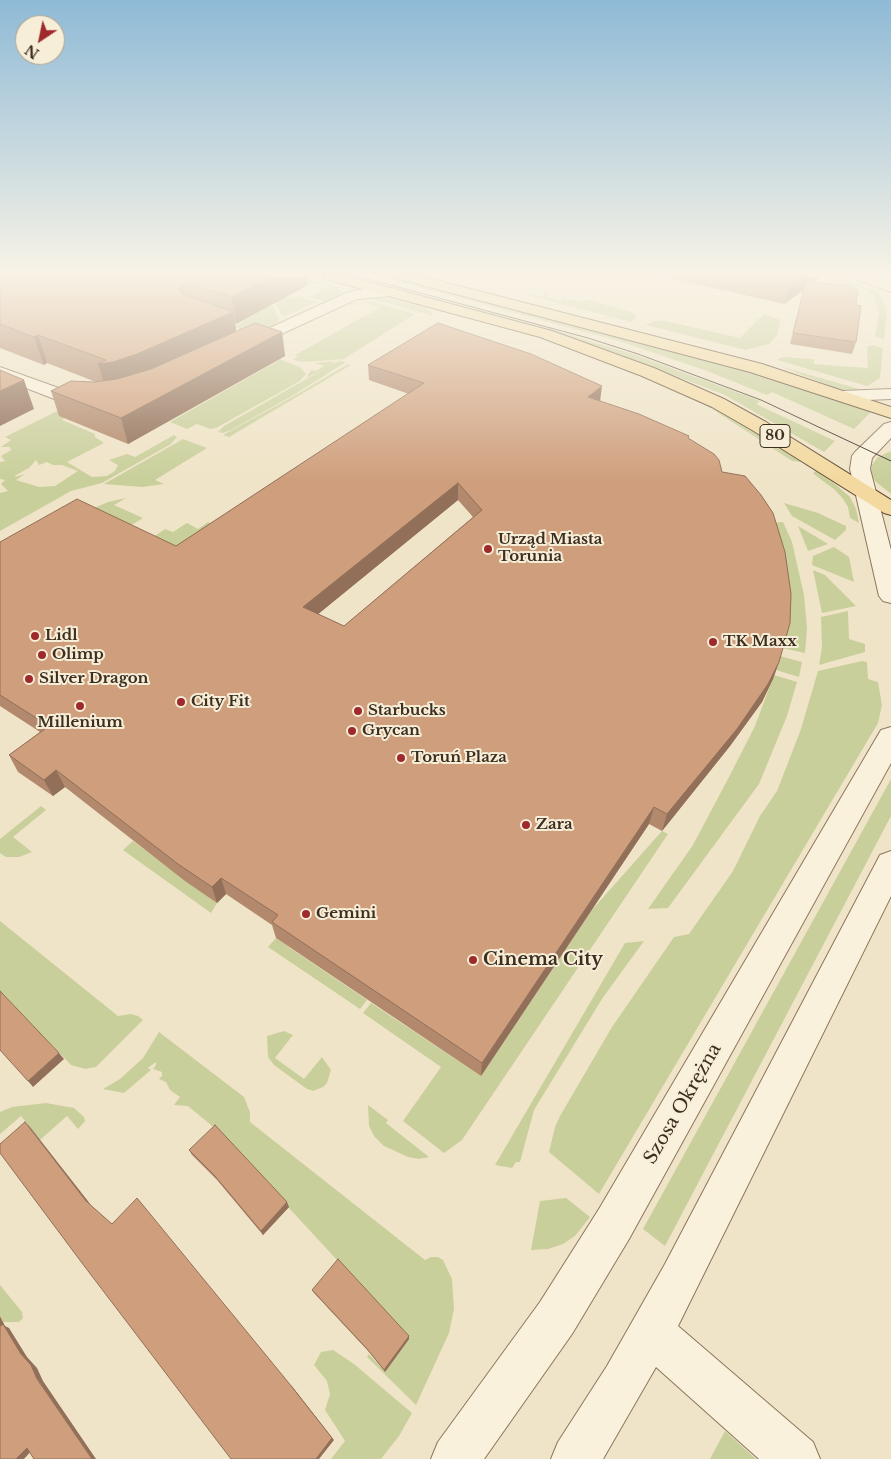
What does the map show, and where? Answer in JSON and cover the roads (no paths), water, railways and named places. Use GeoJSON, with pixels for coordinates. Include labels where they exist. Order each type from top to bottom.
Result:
{"type":"FeatureCollection","features":[{"type":"Feature","properties":{"kind":"main road","name":"80"},"geometry":{"type":"LineString","coordinates":[[573,344],[648,372],[718,403],[759,426],[891,510]]}},
{"type":"Feature","properties":{"kind":"main road"},"geometry":{"type":"LineString","coordinates":[[663,344],[747,366],[891,413]]}},
{"type":"Feature","properties":{"kind":"street"},"geometry":{"type":"LineString","coordinates":[[230,352],[247,344]]}},
{"type":"Feature","properties":{"kind":"street"},"geometry":{"type":"LineString","coordinates":[[0,372],[67,397],[101,400]]}},
{"type":"Feature","properties":{"kind":"street"},"geometry":{"type":"LineString","coordinates":[[843,396],[891,394]]}},
{"type":"Feature","properties":{"kind":"street"},"geometry":{"type":"LineString","coordinates":[[891,428],[862,456],[860,469],[891,596]]}},
{"type":"Feature","properties":{"kind":"street"},"geometry":{"type":"LineString","coordinates":[[862,456],[879,447],[891,444]]}},
{"type":"Feature","properties":{"kind":"street","name":"Szosa Okrężna"},"geometry":{"type":"LineString","coordinates":[[455,1459],[556,1318],[614,1224],[891,737]]}},
{"type":"Feature","properties":{"kind":"street"},"geometry":{"type":"LineString","coordinates":[[575,1459],[623,1382],[714,1215],[891,864]]}},
{"type":"Feature","properties":{"kind":"street"},"geometry":{"type":"LineString","coordinates":[[650,1332],[796,1459]]}},
{"type":"Feature","properties":{"kind":"tram line"},"geometry":{"type":"LineString","coordinates":[[607,344],[761,400],[891,461]]}},
{"type":"Feature","properties":{"kind":"place","name":"Urząd Miasta Torunia"},"geometry":{"type":"Point","coordinates":[488,549]}},
{"type":"Feature","properties":{"kind":"place","name":"Lidl"},"geometry":{"type":"Point","coordinates":[35,636]}},
{"type":"Feature","properties":{"kind":"place","name":"TK Maxx"},"geometry":{"type":"Point","coordinates":[713,642]}},
{"type":"Feature","properties":{"kind":"place","name":"Olimp"},"geometry":{"type":"Point","coordinates":[42,655]}},
{"type":"Feature","properties":{"kind":"place","name":"Silver Dragon"},"geometry":{"type":"Point","coordinates":[29,679]}},
{"type":"Feature","properties":{"kind":"place","name":"City Fit"},"geometry":{"type":"Point","coordinates":[181,702]}},
{"type":"Feature","properties":{"kind":"place","name":"Millenium"},"geometry":{"type":"Point","coordinates":[80,706]}},
{"type":"Feature","properties":{"kind":"place","name":"Starbucks"},"geometry":{"type":"Point","coordinates":[358,711]}},
{"type":"Feature","properties":{"kind":"place","name":"Grycan"},"geometry":{"type":"Point","coordinates":[352,731]}},
{"type":"Feature","properties":{"kind":"place","name":"Toruń Plaza"},"geometry":{"type":"Point","coordinates":[401,758]}},
{"type":"Feature","properties":{"kind":"place","name":"Zara"},"geometry":{"type":"Point","coordinates":[526,825]}},
{"type":"Feature","properties":{"kind":"place","name":"Gemini"},"geometry":{"type":"Point","coordinates":[306,914]}},
{"type":"Feature","properties":{"kind":"place","name":"Cinema City"},"geometry":{"type":"Point","coordinates":[473,960]}}]}
